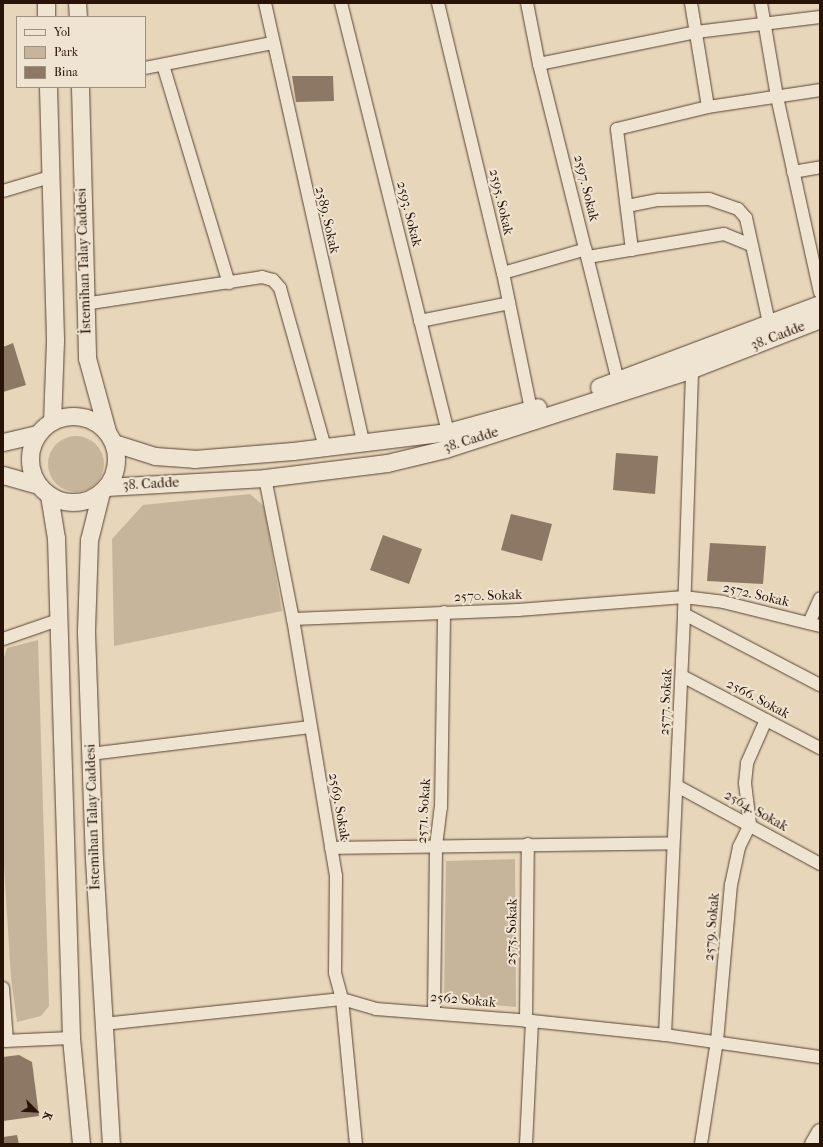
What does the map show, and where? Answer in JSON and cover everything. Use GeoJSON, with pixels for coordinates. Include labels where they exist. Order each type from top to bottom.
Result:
{"type":"FeatureCollection","features":[{"type":"Feature","properties":{"kind":"street"},"geometry":{"type":"LineString","coordinates":[[46,3],[46,16]]}},
{"type":"Feature","properties":{"kind":"street"},"geometry":{"type":"LineString","coordinates":[[77,3],[78,16]]}},
{"type":"Feature","properties":{"kind":"street","name":"2589. Sokak"},"geometry":{"type":"LineString","coordinates":[[265,3],[272,43],[363,443]]}},
{"type":"Feature","properties":{"kind":"street","name":"2593. Sokak"},"geometry":{"type":"LineString","coordinates":[[342,3],[448,432]]}},
{"type":"Feature","properties":{"kind":"street","name":"2595. Sokak"},"geometry":{"type":"LineString","coordinates":[[438,3],[503,273],[531,409]]}},
{"type":"Feature","properties":{"kind":"street","name":"2597. Sokak"},"geometry":{"type":"LineString","coordinates":[[527,3],[539,64],[618,381]]}},
{"type":"Feature","properties":{"kind":"street"},"geometry":{"type":"LineString","coordinates":[[692,3],[708,107]]}},
{"type":"Feature","properties":{"kind":"street"},"geometry":{"type":"LineString","coordinates":[[761,3],[777,97],[793,172],[815,248],[820,292]]}},
{"type":"Feature","properties":{"kind":"street"},"geometry":{"type":"LineString","coordinates":[[539,64],[696,32],[820,17]]}},
{"type":"Feature","properties":{"kind":"street"},"geometry":{"type":"LineString","coordinates":[[146,68],[272,43]]}},
{"type":"Feature","properties":{"kind":"street"},"geometry":{"type":"LineString","coordinates":[[163,65],[229,283]]}},
{"type":"Feature","properties":{"kind":"street"},"geometry":{"type":"LineString","coordinates":[[48,88],[54,341],[52,421]]}},
{"type":"Feature","properties":{"kind":"street","name":"İstemihan Talay Caddesi"},"geometry":{"type":"LineString","coordinates":[[80,88],[84,304],[87,358],[110,437]]}},
{"type":"Feature","properties":{"kind":"street"},"geometry":{"type":"LineString","coordinates":[[632,250],[617,130],[708,107],[820,90]]}},
{"type":"Feature","properties":{"kind":"street"},"geometry":{"type":"LineString","coordinates":[[793,172],[820,167]]}},
{"type":"Feature","properties":{"kind":"street"},"geometry":{"type":"LineString","coordinates":[[3,191],[50,177]]}},
{"type":"Feature","properties":{"kind":"street"},"geometry":{"type":"LineString","coordinates":[[626,206],[659,200],[709,199],[738,209],[746,218],[769,323]]}},
{"type":"Feature","properties":{"kind":"street"},"geometry":{"type":"LineString","coordinates":[[503,273],[587,253],[632,250],[724,234],[752,245]]}},
{"type":"Feature","properties":{"kind":"street"},"geometry":{"type":"LineString","coordinates":[[84,304],[262,277],[273,280],[280,288],[325,447]]}},
{"type":"Feature","properties":{"kind":"street"},"geometry":{"type":"LineString","coordinates":[[420,321],[509,303]]}},
{"type":"Feature","properties":{"kind":"street","name":"38. Cadde"},"geometry":{"type":"LineString","coordinates":[[110,437],[155,456],[194,459],[363,443],[448,432],[531,409],[618,381],[820,304]]}},
{"type":"Feature","properties":{"kind":"street","name":"38. Cadde"},"geometry":{"type":"LineString","coordinates":[[104,489],[265,478],[387,462],[445,449],[692,369],[820,320]]}},
{"type":"Feature","properties":{"kind":"street","name":"2577. Sokak"},"geometry":{"type":"LineString","coordinates":[[665,1035],[682,676],[692,369]]}},
{"type":"Feature","properties":{"kind":"street"},"geometry":{"type":"LineString","coordinates":[[3,475],[44,490],[62,500],[76,502],[90,499],[104,489],[116,466],[110,437],[87,418],[64,417],[52,421],[38,434],[30,456],[31,468],[44,490]]}},
{"type":"Feature","properties":{"kind":"street"},"geometry":{"type":"LineString","coordinates":[[3,442],[38,434]]}},
{"type":"Feature","properties":{"kind":"street","name":"2569. Sokak"},"geometry":{"type":"LineString","coordinates":[[265,478],[293,619],[310,728],[336,876],[335,973],[342,999],[356,1144]]}},
{"type":"Feature","properties":{"kind":"street","name":"İstemihan Talay Caddesi"},"geometry":{"type":"LineString","coordinates":[[104,489],[90,540],[86,632],[90,754],[103,1024],[111,1144]]}},
{"type":"Feature","properties":{"kind":"street","name":"İstemihan Talay Caddesi"},"geometry":{"type":"LineString","coordinates":[[44,490],[56,538],[71,1038],[81,1144]]}},
{"type":"Feature","properties":{"kind":"street","name":"2570. Sokak"},"geometry":{"type":"LineString","coordinates":[[293,619],[518,610],[684,597]]}},
{"type":"Feature","properties":{"kind":"street","name":"2572. Sokak"},"geometry":{"type":"LineString","coordinates":[[684,597],[723,602],[815,625]]}},
{"type":"Feature","properties":{"kind":"street"},"geometry":{"type":"LineString","coordinates":[[815,625],[820,598]]}},
{"type":"Feature","properties":{"kind":"street","name":"2571. Sokak"},"geometry":{"type":"LineString","coordinates":[[434,1012],[436,846],[441,808],[444,612]]}},
{"type":"Feature","properties":{"kind":"street"},"geometry":{"type":"LineString","coordinates":[[684,614],[820,685]]}},
{"type":"Feature","properties":{"kind":"street"},"geometry":{"type":"LineString","coordinates":[[3,639],[58,620]]}},
{"type":"Feature","properties":{"kind":"street","name":"2566. Sokak"},"geometry":{"type":"LineString","coordinates":[[682,676],[820,748]]}},
{"type":"Feature","properties":{"kind":"street"},"geometry":{"type":"LineString","coordinates":[[750,824],[745,783],[747,763],[766,720]]}},
{"type":"Feature","properties":{"kind":"street"},"geometry":{"type":"LineString","coordinates":[[90,754],[310,728]]}},
{"type":"Feature","properties":{"kind":"street","name":"2564. Sokak"},"geometry":{"type":"LineString","coordinates":[[677,786],[750,824],[820,864]]}},
{"type":"Feature","properties":{"kind":"street","name":"2579. Sokak"},"geometry":{"type":"LineString","coordinates":[[702,1144],[716,1041],[731,885],[740,847],[750,824]]}},
{"type":"Feature","properties":{"kind":"street"},"geometry":{"type":"LineString","coordinates":[[331,848],[673,843]]}},
{"type":"Feature","properties":{"kind":"street","name":"2575. Sokak"},"geometry":{"type":"LineString","coordinates":[[526,1144],[529,1021],[528,844]]}},
{"type":"Feature","properties":{"kind":"street"},"geometry":{"type":"LineString","coordinates":[[3,988],[5,1041],[71,1038]]}},
{"type":"Feature","properties":{"kind":"street","name":"2562 Sokak"},"geometry":{"type":"LineString","coordinates":[[103,1024],[342,999],[376,1009],[434,1012],[665,1035],[716,1041],[820,1057]]}},
{"type":"Feature","properties":{"kind":"street"},"geometry":{"type":"LineString","coordinates":[[813,1144],[820,1132]]}},
{"type":"Feature","properties":{"kind":"green space"},"geometry":{"type":"Polygon","coordinates":[[[76,436],[87,438],[96,444],[102,453],[104,464],[102,475],[96,484],[87,490],[76,492],[65,490],[56,484],[50,475],[48,464],[50,453],[56,444],[65,438],[76,436]]]}},
{"type":"Feature","properties":{"kind":"green space"},"geometry":{"type":"Polygon","coordinates":[[[250,494],[264,506],[282,611],[114,646],[112,539],[143,505],[250,494]]]}},
{"type":"Feature","properties":{"kind":"green space"},"geometry":{"type":"Polygon","coordinates":[[[38,640],[49,1006],[41,1016],[17,1022],[11,978],[3,851],[3,660],[7,648],[38,640]]]}},
{"type":"Feature","properties":{"kind":"green space"},"geometry":{"type":"Polygon","coordinates":[[[515,859],[516,1007],[444,1000],[446,861],[515,859]]]}},
{"type":"Feature","properties":{"kind":"building"},"geometry":{"type":"Polygon","coordinates":[[[292,76],[333,76],[334,101],[296,102],[292,76]]]}},
{"type":"Feature","properties":{"kind":"building"},"geometry":{"type":"Polygon","coordinates":[[[13,343],[26,385],[3,392],[3,347],[13,343]]]}},
{"type":"Feature","properties":{"kind":"building"},"geometry":{"type":"Polygon","coordinates":[[[616,453],[658,456],[655,494],[613,490],[616,453]]]}},
{"type":"Feature","properties":{"kind":"building"},"geometry":{"type":"Polygon","coordinates":[[[511,514],[552,524],[542,561],[501,550],[511,514]]]}},
{"type":"Feature","properties":{"kind":"building"},"geometry":{"type":"Polygon","coordinates":[[[383,535],[422,549],[409,584],[370,570],[383,535]]]}},
{"type":"Feature","properties":{"kind":"building"},"geometry":{"type":"Polygon","coordinates":[[[710,543],[766,546],[763,584],[707,581],[710,543]]]}},
{"type":"Feature","properties":{"kind":"building"},"geometry":{"type":"Polygon","coordinates":[[[19,1055],[32,1062],[39,1116],[3,1121],[3,1057],[19,1055]]]}},
{"type":"Feature","properties":{"kind":"building"},"geometry":{"type":"Polygon","coordinates":[[[17,1135],[19,1144],[3,1144],[3,1137],[17,1135]]]}}]}
